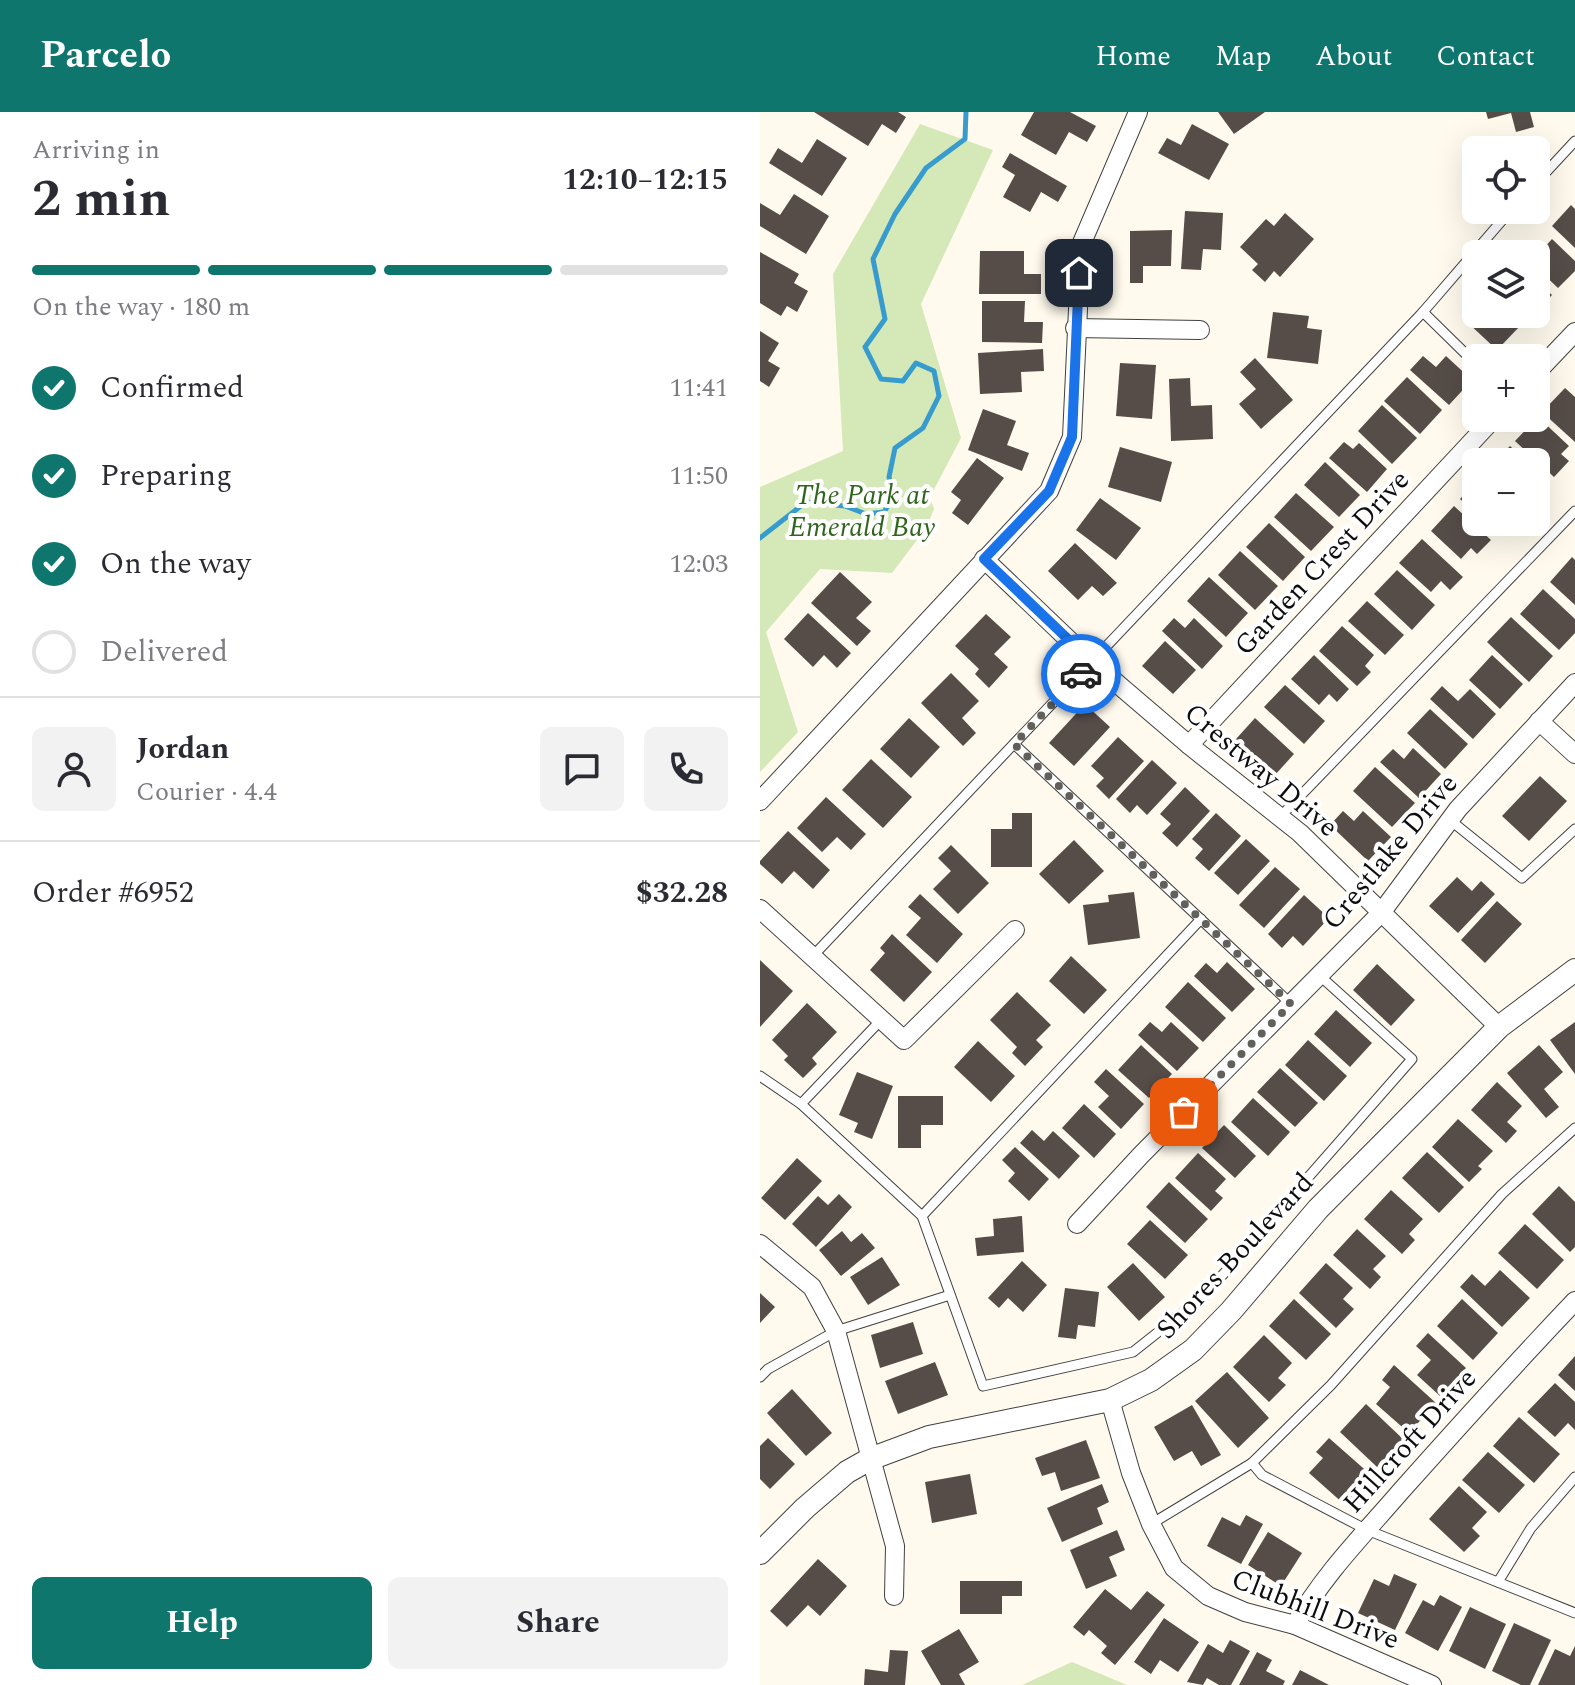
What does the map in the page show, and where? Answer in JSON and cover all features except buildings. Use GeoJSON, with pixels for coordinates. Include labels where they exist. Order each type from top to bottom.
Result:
{"type":"FeatureCollection","features":[{"type":"Feature","properties":{"kind":"street"},"geometry":{"type":"LineString","coordinates":[[760,801],[1049,491],[1072,437],[1081,245],[1138,112]]}},
{"type":"Feature","properties":{"kind":"street"},"geometry":{"type":"LineString","coordinates":[[1075,328],[1200,330]]}},
{"type":"Feature","properties":{"kind":"street"},"geometry":{"type":"LineString","coordinates":[[1550,358],[1575,332]]}},
{"type":"Feature","properties":{"kind":"street","name":"Garden Crest Drive"},"geometry":{"type":"LineString","coordinates":[[1189,745],[1481,432]]}},
{"type":"Feature","properties":{"kind":"street","name":"Crestway Drive"},"geometry":{"type":"LineString","coordinates":[[984,559],[1092,662],[1189,745],[1300,833],[1499,1027]]}},
{"type":"Feature","properties":{"kind":"street","name":"Crestlake Drive"},"geometry":{"type":"LineString","coordinates":[[1077,1224],[1141,1155],[1381,913],[1450,820],[1575,683]]}},
{"type":"Feature","properties":{"kind":"street"},"geometry":{"type":"LineString","coordinates":[[1539,721],[1575,754]]}},
{"type":"Feature","properties":{"kind":"street"},"geometry":{"type":"LineString","coordinates":[[760,909],[904,1040],[1015,930]]}},
{"type":"Feature","properties":{"kind":"street","name":"Shores Boulevard"},"geometry":{"type":"LineString","coordinates":[[760,1553],[847,1472],[870,1459],[929,1437],[1110,1400],[1151,1380],[1193,1350],[1231,1311],[1318,1209],[1499,1027],[1575,970]]}},
{"type":"Feature","properties":{"kind":"street"},"geometry":{"type":"LineString","coordinates":[[760,1244],[812,1287],[836,1331],[895,1546],[894,1596]]}},
{"type":"Feature","properties":{"kind":"street","name":"Hillcroft Drive"},"geometry":{"type":"LineString","coordinates":[[1295,1625],[1311,1596],[1367,1530],[1575,1301]]}},
{"type":"Feature","properties":{"kind":"street","name":"Clubhill Drive"},"geometry":{"type":"LineString","coordinates":[[1110,1400],[1131,1473],[1151,1524],[1174,1568],[1208,1596],[1245,1612],[1295,1625],[1432,1685]]}},
{"type":"Feature","properties":{"kind":"lane"},"geometry":{"type":"LineString","coordinates":[[1550,168],[1575,141]]}},
{"type":"Feature","properties":{"kind":"lane"},"geometry":{"type":"LineString","coordinates":[[812,957],[1423,312],[1499,224]]}},
{"type":"Feature","properties":{"kind":"lane"},"geometry":{"type":"LineString","coordinates":[[1423,312],[1462,350]]}},
{"type":"Feature","properties":{"kind":"lane"},"geometry":{"type":"LineString","coordinates":[[1280,817],[1575,511]]}},
{"type":"Feature","properties":{"kind":"lane"},"geometry":{"type":"LineString","coordinates":[[1014,744],[1291,1004]]}},
{"type":"Feature","properties":{"kind":"lane"},"geometry":{"type":"LineString","coordinates":[[1450,820],[1522,878],[1575,829]]}},
{"type":"Feature","properties":{"kind":"lane"},"geometry":{"type":"LineString","coordinates":[[922,1216],[1201,919]]}},
{"type":"Feature","properties":{"kind":"lane"},"geometry":{"type":"LineString","coordinates":[[760,1076],[801,1104],[922,1216],[983,1386],[1133,1352],[1205,1295],[1412,1059],[1319,975]]}},
{"type":"Feature","properties":{"kind":"lane"},"geometry":{"type":"LineString","coordinates":[[801,1104],[881,1020]]}},
{"type":"Feature","properties":{"kind":"lane"},"geometry":{"type":"LineString","coordinates":[[1151,1524],[1252,1463],[1331,1385],[1502,1194],[1575,1128]]}},
{"type":"Feature","properties":{"kind":"lane"},"geometry":{"type":"LineString","coordinates":[[760,1377],[768,1369],[836,1331],[950,1295]]}},
{"type":"Feature","properties":{"kind":"lane"},"geometry":{"type":"LineString","coordinates":[[1252,1463],[1262,1475],[1367,1530],[1575,1613]]}},
{"type":"Feature","properties":{"kind":"lane"},"geometry":{"type":"LineString","coordinates":[[1498,1582],[1531,1528],[1575,1477]]}},
{"type":"Feature","properties":{"kind":"green space","name":"The Park at Emerald Bay"},"geometry":{"type":"Polygon","coordinates":[[[920,124],[993,150],[921,304],[961,438],[930,497],[934,509],[926,528],[892,573],[820,569],[766,632],[798,732],[760,772],[760,487],[843,451],[833,274],[920,124]]]}},
{"type":"Feature","properties":{"kind":"green space"},"geometry":{"type":"Polygon","coordinates":[[[1072,1662],[1127,1685],[1022,1685],[1072,1662]]]}},
{"type":"Feature","properties":{"kind":"waterway"},"geometry":{"type":"LineString","coordinates":[[760,538],[806,502],[845,506],[866,514],[884,512],[894,496],[889,477],[895,448],[923,428],[939,396],[934,371],[916,363],[903,381],[881,379],[865,347],[885,319],[873,259],[895,214],[926,168],[965,139],[966,112]]}},
{"type":"Feature","properties":{"kind":"way so far"},"geometry":{"type":"LineString","coordinates":[[1081,674],[1014,744],[1291,1004],[1184,1112]]}},
{"type":"Feature","properties":{"kind":"route"},"geometry":{"type":"LineString","coordinates":[[1079,273],[1072,437],[1049,491],[984,559],[1092,662],[1081,674]]}}]}
